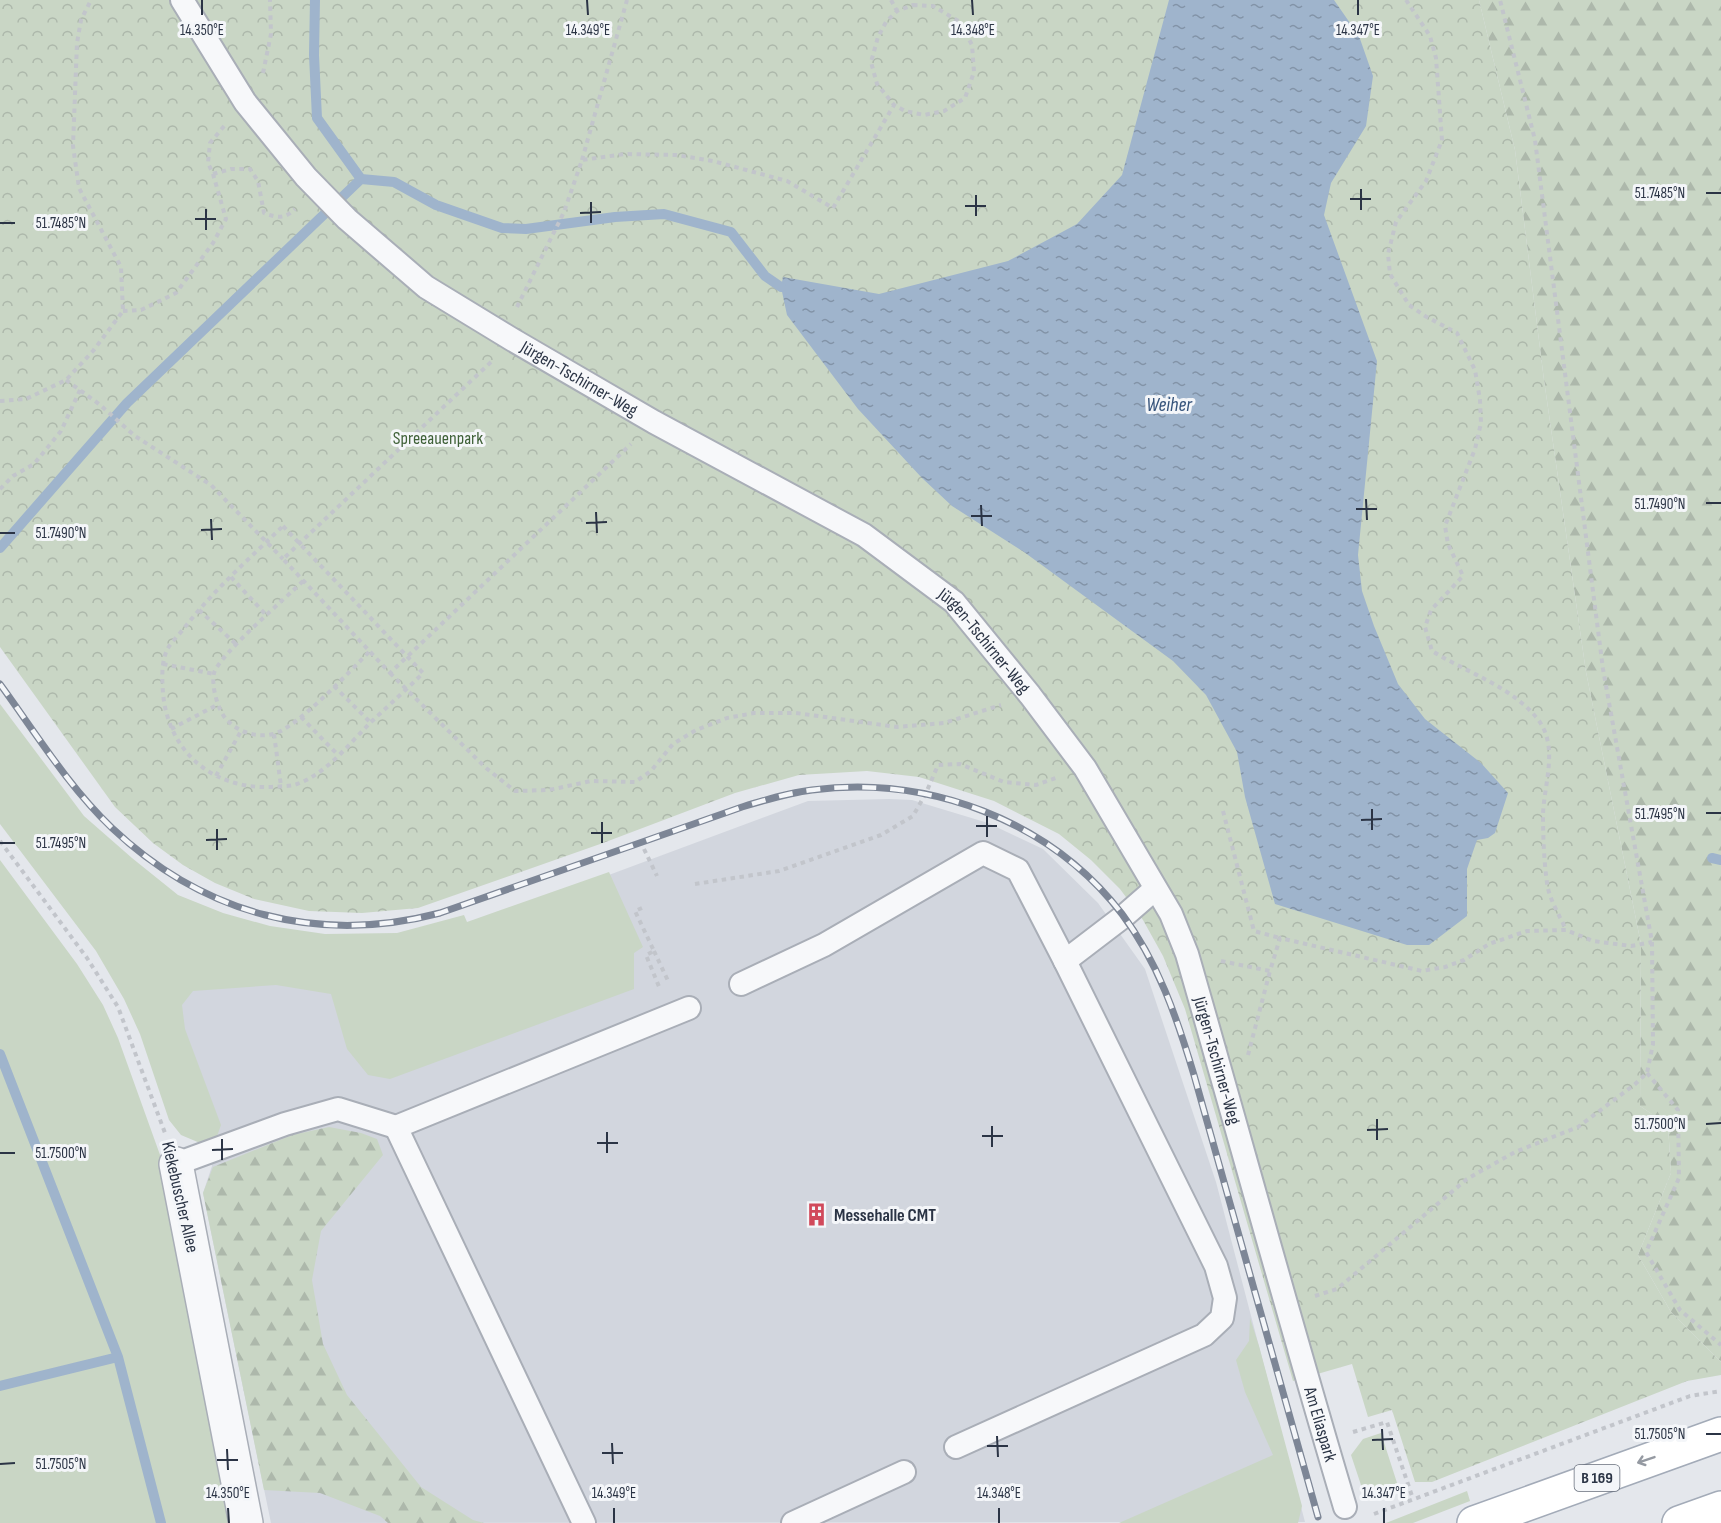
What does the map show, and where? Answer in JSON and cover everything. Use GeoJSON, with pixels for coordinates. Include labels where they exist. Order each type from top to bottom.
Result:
{"type":"FeatureCollection","features":[{"type":"Feature","properties":{"kind":"main road","name":"B 169"},"geometry":{"type":"LineString","coordinates":[[1474,1523],[1721,1434]]}},
{"type":"Feature","properties":{"kind":"main road"},"geometry":{"type":"LineString","coordinates":[[1679,1523],[1721,1508]]}},
{"type":"Feature","properties":{"kind":"street","name":"Kiekebuscher Allee"},"geometry":{"type":"LineString","coordinates":[[176,1164],[246,1523]]}},
{"type":"Feature","properties":{"kind":"lane","name":"Jürgen-Tschirner-Weg"},"geometry":{"type":"LineString","coordinates":[[182,0],[245,102],[310,181],[347,219],[426,287],[654,422],[864,535],[954,602],[1030,695],[1085,768],[1171,914],[1187,954],[1306,1377]]}},
{"type":"Feature","properties":{"kind":"lane"},"geometry":{"type":"LineString","coordinates":[[741,984],[824,945],[983,853],[1018,870],[1216,1266],[1225,1298],[1222,1318],[1204,1335],[956,1447]]}},
{"type":"Feature","properties":{"kind":"lane"},"geometry":{"type":"LineString","coordinates":[[1065,961],[1155,889]]}},
{"type":"Feature","properties":{"kind":"lane"},"geometry":{"type":"LineString","coordinates":[[176,1164],[285,1124],[338,1109],[396,1127],[680,1012]]}},
{"type":"Feature","properties":{"kind":"lane"},"geometry":{"type":"LineString","coordinates":[[396,1127],[584,1523]]}},
{"type":"Feature","properties":{"kind":"lane","name":"Am Eliaspark"},"geometry":{"type":"LineString","coordinates":[[1306,1377],[1345,1507]]}},
{"type":"Feature","properties":{"kind":"lane"},"geometry":{"type":"LineString","coordinates":[[793,1523],[904,1472]]}},
{"type":"Feature","properties":{"kind":"path"},"geometry":{"type":"LineString","coordinates":[[0,402],[26,399],[66,381],[93,351],[123,311],[121,267],[79,188],[73,146],[77,43],[81,20],[92,0]]}},
{"type":"Feature","properties":{"kind":"path"},"geometry":{"type":"LineString","coordinates":[[123,311],[141,310],[176,293],[213,243],[226,219],[208,163],[210,143],[245,102],[264,72],[271,34],[270,0]]}},
{"type":"Feature","properties":{"kind":"path"},"geometry":{"type":"LineString","coordinates":[[283,559],[505,335],[564,212],[582,160],[627,0]]}},
{"type":"Feature","properties":{"kind":"path"},"geometry":{"type":"LineString","coordinates":[[891,0],[897,11]]}},
{"type":"Feature","properties":{"kind":"path"},"geometry":{"type":"LineString","coordinates":[[1406,0],[1430,36],[1433,47],[1440,95],[1442,140],[1426,181],[1396,222],[1388,254],[1390,274],[1409,305],[1456,333],[1466,348],[1475,370],[1481,423],[1476,449],[1445,526],[1448,544],[1463,576],[1431,610],[1425,627],[1432,651],[1518,700],[1536,717],[1548,734],[1550,759],[1543,813],[1547,887],[1566,930]]}},
{"type":"Feature","properties":{"kind":"path"},"geometry":{"type":"LineString","coordinates":[[1287,1304],[1337,1289],[1467,1179],[1515,1152],[1578,1126],[1647,1073],[1653,1044],[1652,942],[1603,669],[1535,140],[1500,0]]}},
{"type":"Feature","properties":{"kind":"path"},"geometry":{"type":"LineString","coordinates":[[913,5],[933,6],[960,22],[972,45],[974,72],[965,98],[944,111],[924,115],[905,111],[894,105],[877,84],[871,62],[878,37],[886,22],[897,11],[913,5]]}},
{"type":"Feature","properties":{"kind":"path"},"geometry":{"type":"LineString","coordinates":[[582,160],[625,154],[676,155],[713,161],[787,181],[833,208],[894,105]]}},
{"type":"Feature","properties":{"kind":"path"},"geometry":{"type":"LineString","coordinates":[[213,174],[231,169],[250,170],[258,181],[264,213],[277,218],[289,215],[296,208],[310,181]]}},
{"type":"Feature","properties":{"kind":"path"},"geometry":{"type":"LineString","coordinates":[[66,381],[99,404],[135,436],[211,485],[406,690],[486,768],[515,791],[549,790],[591,782],[635,782],[651,771],[673,744],[696,730],[726,718],[754,713],[796,713],[897,727],[944,723],[1030,695]]}},
{"type":"Feature","properties":{"kind":"path"},"geometry":{"type":"LineString","coordinates":[[0,489],[13,476],[34,464],[61,431],[80,390]]}},
{"type":"Feature","properties":{"kind":"path"},"geometry":{"type":"LineString","coordinates":[[390,673],[654,422]]}},
{"type":"Feature","properties":{"kind":"path"},"geometry":{"type":"LineString","coordinates":[[283,526],[300,543],[423,673],[314,775],[297,784],[258,787],[237,785],[216,776],[183,748],[171,729],[164,708],[163,664],[168,649],[199,610],[283,526]]}},
{"type":"Feature","properties":{"kind":"path"},"geometry":{"type":"LineString","coordinates":[[231,577],[267,616]]}},
{"type":"Feature","properties":{"kind":"path"},"geometry":{"type":"LineString","coordinates":[[303,581],[221,661],[214,674],[217,705],[227,720],[242,731],[255,735],[273,734],[285,729],[301,717],[370,651]]}},
{"type":"Feature","properties":{"kind":"path"},"geometry":{"type":"LineString","coordinates":[[199,610],[237,645]]}},
{"type":"Feature","properties":{"kind":"path"},"geometry":{"type":"LineString","coordinates":[[163,664],[214,674]]}},
{"type":"Feature","properties":{"kind":"path"},"geometry":{"type":"LineString","coordinates":[[334,686],[371,723]]}},
{"type":"Feature","properties":{"kind":"path"},"geometry":{"type":"LineString","coordinates":[[171,729],[217,705]]}},
{"type":"Feature","properties":{"kind":"path"},"geometry":{"type":"LineString","coordinates":[[301,717],[338,755]]}},
{"type":"Feature","properties":{"kind":"path"},"geometry":{"type":"LineString","coordinates":[[216,776],[242,731]]}},
{"type":"Feature","properties":{"kind":"path"},"geometry":{"type":"LineString","coordinates":[[273,734],[281,786]]}},
{"type":"Feature","properties":{"kind":"path"},"geometry":{"type":"LineString","coordinates":[[695,885],[779,871],[881,835],[913,816],[926,794],[938,765],[960,764],[1004,782],[1036,785],[1085,768]]}},
{"type":"Feature","properties":{"kind":"path"},"geometry":{"type":"LineString","coordinates":[[1223,811],[1254,931],[1422,971],[1445,967],[1464,960],[1489,944],[1527,931],[1566,930],[1593,941],[1631,946],[1652,942]]}},
{"type":"Feature","properties":{"kind":"path","name":"Kiekebuscher Allee"},"geometry":{"type":"LineString","coordinates":[[0,841],[87,958],[118,1008],[176,1164]]}},
{"type":"Feature","properties":{"kind":"path"},"geometry":{"type":"LineString","coordinates":[[644,849],[657,876]]}},
{"type":"Feature","properties":{"kind":"path"},"geometry":{"type":"LineString","coordinates":[[642,908],[635,911],[673,991]]}},
{"type":"Feature","properties":{"kind":"path"},"geometry":{"type":"LineString","coordinates":[[1247,1059],[1280,938]]}},
{"type":"Feature","properties":{"kind":"path"},"geometry":{"type":"LineString","coordinates":[[654,951],[646,955],[680,1012]]}},
{"type":"Feature","properties":{"kind":"path"},"geometry":{"type":"LineString","coordinates":[[1187,954],[1270,971]]}},
{"type":"Feature","properties":{"kind":"path"},"geometry":{"type":"LineString","coordinates":[[1647,1073],[1678,1110],[1679,1178],[1646,1252],[1680,1310],[1721,1345]]}},
{"type":"Feature","properties":{"kind":"path"},"geometry":{"type":"LineString","coordinates":[[1390,1507],[1690,1396],[1721,1391]]}},
{"type":"Feature","properties":{"kind":"path"},"geometry":{"type":"LineString","coordinates":[[1363,1429],[1387,1422],[1413,1499]]}},
{"type":"Feature","properties":{"kind":"shaded area"},"geometry":{"type":"Polygon","coordinates":[[[912,800],[988,823],[1043,849],[1098,903],[1145,969],[1216,1182],[1305,1522],[271,1523],[203,1193],[212,1166],[202,1136],[144,1017],[198,911],[322,943],[472,926],[808,801],[912,800]]]}},
{"type":"Feature","properties":{"kind":"green space","name":"Spreeauenpark"},"geometry":{"type":"Polygon","coordinates":[[[0,0],[1479,0],[1515,150],[1544,380],[1586,672],[1641,944],[1640,1106],[1668,1125],[1671,1173],[1638,1255],[1671,1312],[1721,1362],[1721,1375],[1687,1381],[1432,1482],[1415,1482],[1392,1410],[1368,1417],[1352,1364],[1293,1381],[1185,1009],[1163,956],[1143,920],[1120,889],[1091,860],[1059,834],[994,801],[919,777],[867,771],[799,775],[735,793],[603,843],[418,908],[362,913],[309,911],[254,899],[215,883],[183,865],[153,843],[115,807],[0,647],[0,0]]]}},
{"type":"Feature","properties":{"kind":"green space"},"geometry":{"type":"Polygon","coordinates":[[[1479,0],[1721,0],[1721,1362],[1671,1312],[1638,1255],[1671,1173],[1668,1125],[1640,1106],[1641,944],[1586,672],[1544,380],[1515,150],[1479,0]]]}},
{"type":"Feature","properties":{"kind":"green space"},"geometry":{"type":"Polygon","coordinates":[[[0,704],[84,816],[178,895],[223,913],[270,926],[325,934],[397,933],[464,915],[467,922],[609,872],[643,947],[634,953],[634,989],[390,1079],[368,1075],[347,1049],[331,994],[276,985],[193,991],[182,1005],[185,1029],[221,1125],[216,1139],[200,1143],[181,1135],[169,1120],[140,1034],[124,999],[96,951],[0,824],[0,704]]]}},
{"type":"Feature","properties":{"kind":"green space"},"geometry":{"type":"Polygon","coordinates":[[[0,860],[77,964],[103,1005],[118,1038],[164,1166],[234,1523],[0,1523],[0,860]]]}},
{"type":"Feature","properties":{"kind":"green space"},"geometry":{"type":"Polygon","coordinates":[[[329,1127],[361,1133],[377,1139],[383,1155],[321,1231],[312,1280],[323,1344],[347,1395],[421,1487],[473,1520],[484,1523],[388,1523],[380,1516],[320,1493],[264,1490],[203,1193],[213,1167],[292,1135],[329,1127]]]}},
{"type":"Feature","properties":{"kind":"green space"},"geometry":{"type":"Polygon","coordinates":[[[1250,1318],[1302,1506],[1298,1523],[1119,1523],[1273,1455],[1245,1392],[1236,1360],[1249,1341],[1250,1318]]]}},
{"type":"Feature","properties":{"kind":"green space"},"geometry":{"type":"Polygon","coordinates":[[[1381,1433],[1398,1486],[1366,1500],[1351,1455],[1363,1439],[1381,1433]]]}},
{"type":"Feature","properties":{"kind":"green space"},"geometry":{"type":"Polygon","coordinates":[[[1467,1491],[1470,1501],[1413,1523],[1386,1523],[1467,1491]]]}},
{"type":"Feature","properties":{"kind":"water","name":"Weiher"},"geometry":{"type":"Polygon","coordinates":[[[1169,0],[1334,0],[1359,36],[1373,76],[1366,126],[1331,183],[1324,215],[1377,361],[1358,555],[1362,591],[1398,684],[1425,719],[1481,763],[1508,793],[1495,833],[1488,838],[1477,840],[1467,869],[1467,916],[1429,945],[1407,945],[1275,904],[1245,797],[1237,752],[1206,695],[1173,661],[1024,552],[952,506],[922,478],[858,409],[787,315],[781,287],[783,277],[879,294],[1008,261],[1077,224],[1122,175],[1169,0]]]}},
{"type":"Feature","properties":{"kind":"waterway"},"geometry":{"type":"LineString","coordinates":[[315,0],[314,55],[317,118],[361,179]]}},
{"type":"Feature","properties":{"kind":"waterway"},"geometry":{"type":"LineString","coordinates":[[0,548],[127,403],[361,179],[394,182],[436,205],[502,228],[526,229],[615,217],[664,214],[731,232],[765,276],[781,287]]}},
{"type":"Feature","properties":{"kind":"waterway"},"geometry":{"type":"LineString","coordinates":[[1712,858],[1721,860]]}},
{"type":"Feature","properties":{"kind":"waterway"},"geometry":{"type":"LineString","coordinates":[[0,1054],[118,1357],[0,1386]]}},
{"type":"Feature","properties":{"kind":"waterway"},"geometry":{"type":"LineString","coordinates":[[118,1357],[161,1523]]}},
{"type":"Feature","properties":{"kind":"railway"},"geometry":{"type":"LineString","coordinates":[[0,684],[81,795],[112,828],[147,858],[184,882],[224,901],[264,915],[307,923],[350,925],[395,922],[440,913],[742,807],[812,790],[856,787],[899,790],[942,798],[984,811],[1023,830],[1060,853],[1093,881],[1122,914],[1146,951],[1165,991],[1194,1075],[1318,1517]]}},
{"type":"Feature","properties":{"kind":"place","name":"Messehalle CMT"},"geometry":{"type":"Point","coordinates":[816,1215]}}]}
